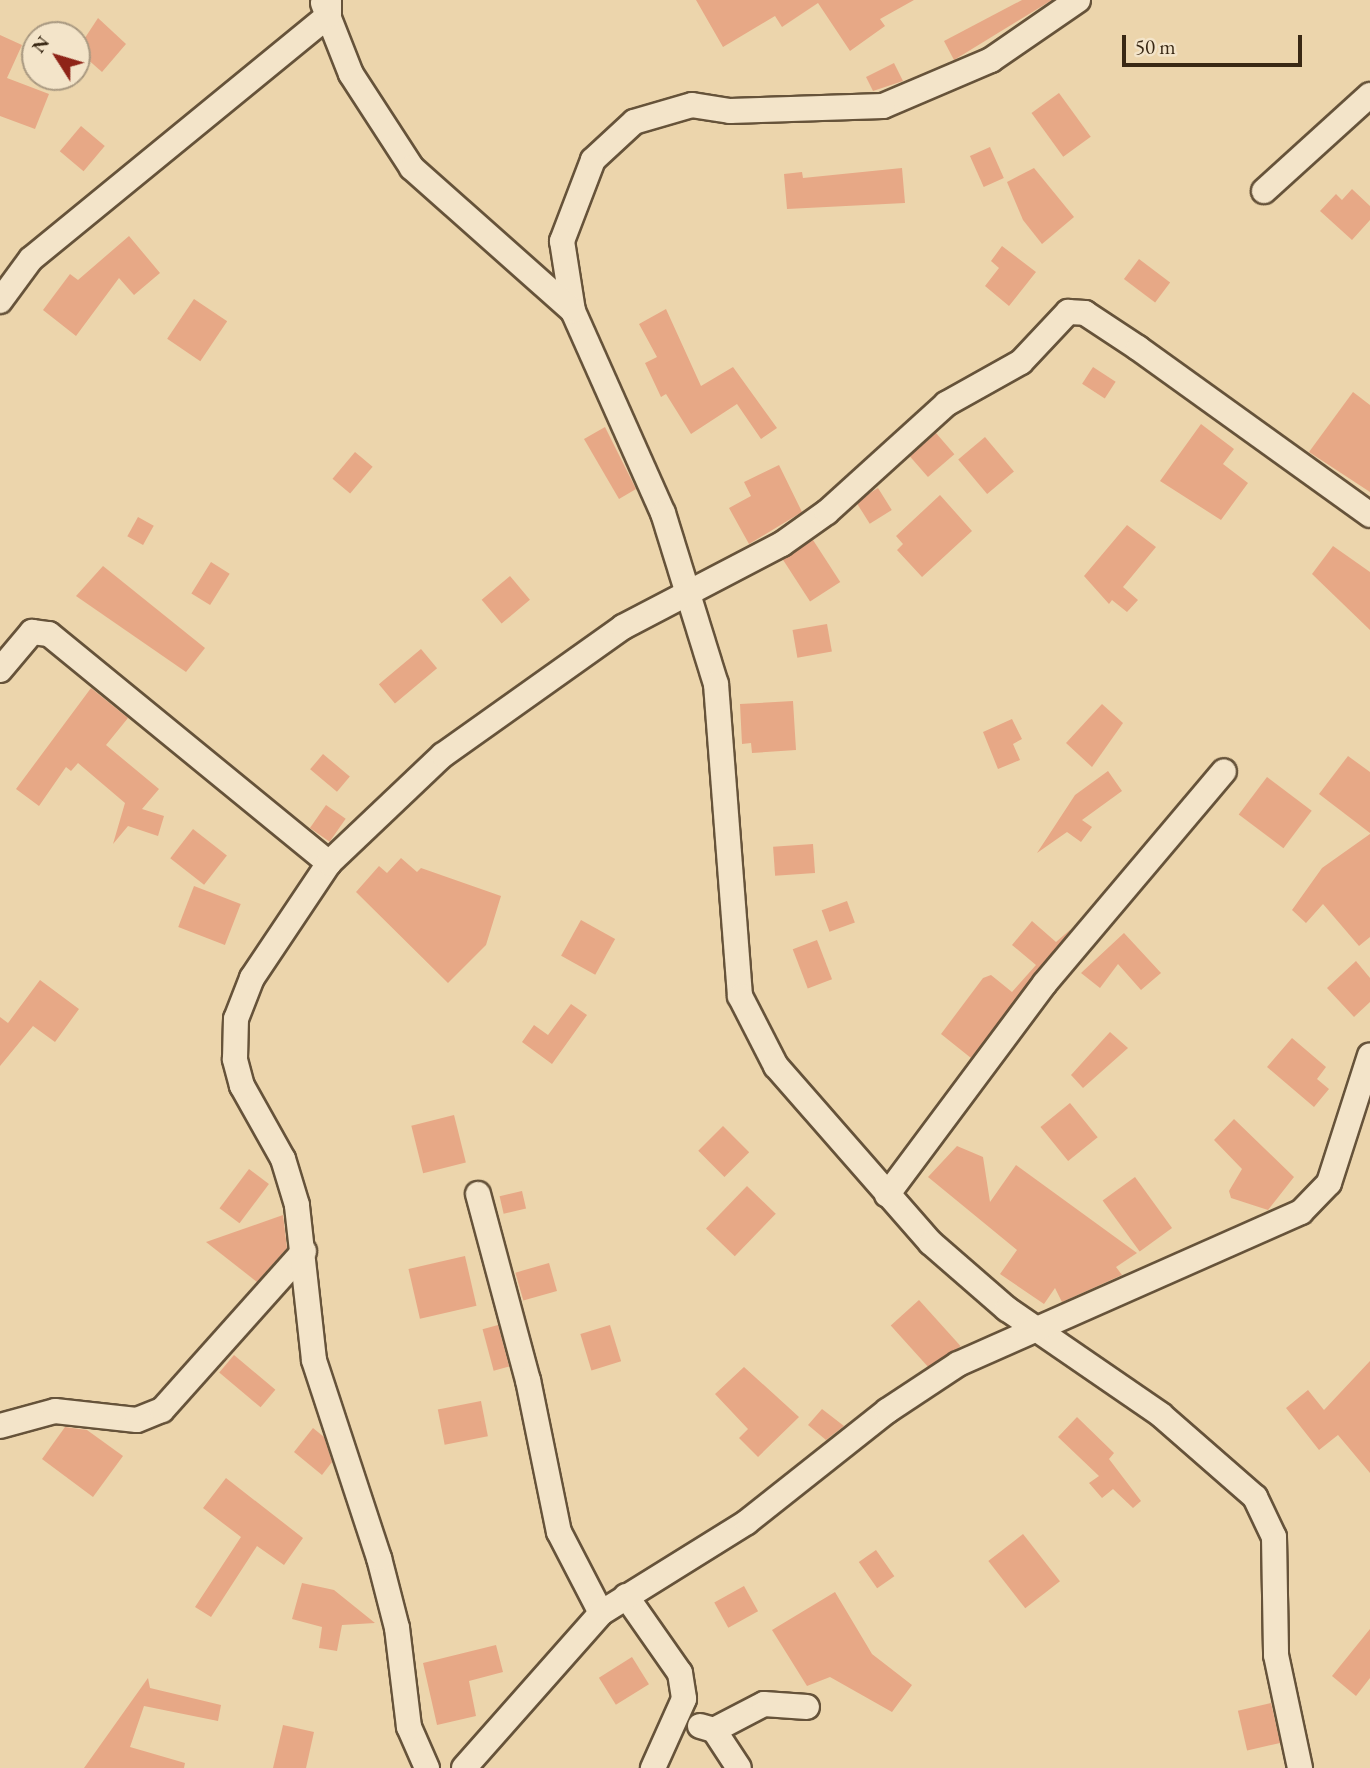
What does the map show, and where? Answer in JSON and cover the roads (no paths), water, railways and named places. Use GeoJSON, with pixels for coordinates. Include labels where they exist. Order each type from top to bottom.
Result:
{"type":"FeatureCollection","features":[{"type":"Feature","properties":{"kind":"street"},"geometry":{"type":"LineString","coordinates":[[1078,0],[990,60],[883,106],[730,111],[692,105],[634,122],[593,160],[562,241],[573,312],[663,513],[716,684],[723,732],[740,996],[776,1066],[887,1195],[967,1278],[1161,1415],[1255,1497],[1275,1537],[1276,1655],[1300,1768]]}},
{"type":"Feature","properties":{"kind":"street"},"geometry":{"type":"LineString","coordinates":[[0,301],[31,258],[327,5],[351,74],[412,168],[573,312]]}},
{"type":"Feature","properties":{"kind":"street"},"geometry":{"type":"LineString","coordinates":[[1264,191],[1370,95]]}},
{"type":"Feature","properties":{"kind":"street"},"geometry":{"type":"LineString","coordinates":[[427,1768],[410,1727],[397,1628],[379,1558],[314,1360],[304,1251],[283,1159],[243,1086],[235,1059],[236,1019],[252,978],[329,863],[443,755],[623,627],[687,597],[827,512],[946,404],[1021,362],[1068,312],[1085,313],[1138,348],[1370,515]]}},
{"type":"Feature","properties":{"kind":"street"},"geometry":{"type":"LineString","coordinates":[[0,670],[32,632],[49,634],[329,863]]}},
{"type":"Feature","properties":{"kind":"street"},"geometry":{"type":"LineString","coordinates":[[887,1195],[1045,983],[1224,771]]}},
{"type":"Feature","properties":{"kind":"street"},"geometry":{"type":"LineString","coordinates":[[464,1768],[601,1613],[747,1522],[887,1410],[958,1364],[1039,1331],[1301,1212],[1329,1184],[1370,1055]]}},
{"type":"Feature","properties":{"kind":"street"},"geometry":{"type":"LineString","coordinates":[[478,1194],[528,1380],[559,1532],[601,1613]]}},
{"type":"Feature","properties":{"kind":"street"},"geometry":{"type":"LineString","coordinates":[[0,1426],[54,1411],[137,1420],[162,1410],[304,1251]]}},
{"type":"Feature","properties":{"kind":"street"},"geometry":{"type":"LineString","coordinates":[[626,1596],[680,1673],[679,1720],[653,1768]]}},
{"type":"Feature","properties":{"kind":"street"},"geometry":{"type":"LineString","coordinates":[[714,1730],[764,1703],[807,1707]]}},
{"type":"Feature","properties":{"kind":"street"},"geometry":{"type":"LineString","coordinates":[[679,1720],[714,1730],[739,1768]]}}]}
